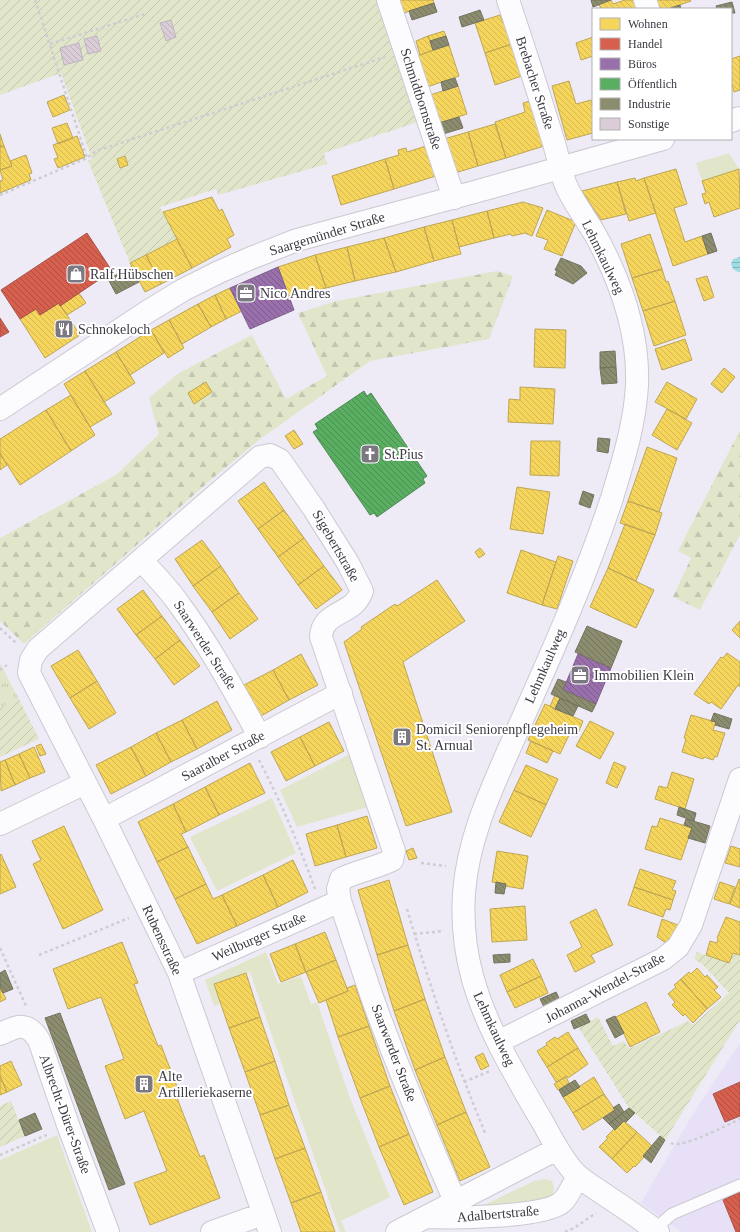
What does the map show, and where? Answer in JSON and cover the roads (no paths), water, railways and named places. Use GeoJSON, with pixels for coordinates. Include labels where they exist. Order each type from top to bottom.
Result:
{"type":"FeatureCollection","features":[{"type":"Feature","properties":{"kind":"street","name":"Schmidtbornstraße"},"geometry":{"type":"LineString","coordinates":[[388,0],[454,198]]}},
{"type":"Feature","properties":{"kind":"street","name":"Brebacher Straße"},"geometry":{"type":"LineString","coordinates":[[508,0],[561,167]]}},
{"type":"Feature","properties":{"kind":"street","name":"Saargemünder Straße"},"geometry":{"type":"LineString","coordinates":[[0,409],[183,290],[219,272],[297,240],[454,198],[658,140]]}},
{"type":"Feature","properties":{"kind":"street","name":"Lehmkaulweg"},"geometry":{"type":"LineString","coordinates":[[561,167],[568,189],[596,236],[618,281],[629,313],[637,365],[637,389],[633,419],[626,452],[602,529],[571,609],[484,806],[472,842],[466,869],[464,895],[465,937],[467,958],[475,992],[509,1063],[557,1148],[578,1176],[657,1231]]}},
{"type":"Feature","properties":{"kind":"street","name":"Sigebertstraße"},"geometry":{"type":"LineString","coordinates":[[31,660],[38,649],[260,457],[270,454],[280,460],[314,509],[348,563],[362,591],[355,605],[326,621],[321,629],[321,637],[394,851],[392,860],[342,879],[338,889],[340,901]]}},
{"type":"Feature","properties":{"kind":"street","name":"Saarwerder Straße"},"geometry":{"type":"LineString","coordinates":[[141,560],[178,602],[207,645],[230,682],[254,740]]}},
{"type":"Feature","properties":{"kind":"street","name":"Rubensstraße"},"geometry":{"type":"LineString","coordinates":[[31,660],[29,673],[104,819],[179,973],[266,1223]]}},
{"type":"Feature","properties":{"kind":"street","name":"Saaralber Straße"},"geometry":{"type":"LineString","coordinates":[[104,819],[341,693]]}},
{"type":"Feature","properties":{"kind":"street","name":"Johanna-Wendel-Straße"},"geometry":{"type":"LineString","coordinates":[[498,1042],[663,959],[678,946],[691,925],[740,779]]}},
{"type":"Feature","properties":{"kind":"street"},"geometry":{"type":"LineString","coordinates":[[0,824],[85,783]]}},
{"type":"Feature","properties":{"kind":"street","name":"Saarwerder Straße"},"geometry":{"type":"LineString","coordinates":[[340,901],[375,1007],[423,1129],[456,1201]]}},
{"type":"Feature","properties":{"kind":"street","name":"Weilburger Straße"},"geometry":{"type":"LineString","coordinates":[[179,973],[340,901]]}},
{"type":"Feature","properties":{"kind":"street","name":"Albrecht-Dürer-Straße"},"geometry":{"type":"LineString","coordinates":[[0,1034],[16,1026],[25,1027],[33,1031],[39,1040],[68,1125],[108,1232]]}},
{"type":"Feature","properties":{"kind":"street","name":"Adalbertstraße"},"geometry":{"type":"LineString","coordinates":[[397,1232],[557,1148]]}},
{"type":"Feature","properties":{"kind":"street","name":"Adalbertstraße"},"geometry":{"type":"LineString","coordinates":[[425,1217],[453,1218],[551,1209],[562,1202],[578,1176]]}},
{"type":"Feature","properties":{"kind":"street"},"geometry":{"type":"LineString","coordinates":[[212,1232],[266,1223]]}},
{"type":"Feature","properties":{"kind":"lane"},"geometry":{"type":"LineString","coordinates":[[657,1231],[664,1221],[672,1214],[740,1185]]}},
{"type":"Feature","properties":{"kind":"water"},"geometry":{"type":"Polygon","coordinates":[[[740,257],[740,272],[738,272],[733,269],[731,264],[733,259],[740,257]]]}},
{"type":"Feature","properties":{"kind":"place","name":"Ralf Hübschen"},"geometry":{"type":"Point","coordinates":[76,274]}},
{"type":"Feature","properties":{"kind":"place","name":"Nico Andres"},"geometry":{"type":"Point","coordinates":[246,293]}},
{"type":"Feature","properties":{"kind":"place","name":"Schnokeloch"},"geometry":{"type":"Point","coordinates":[64,329]}},
{"type":"Feature","properties":{"kind":"place","name":"St.Pius"},"geometry":{"type":"Point","coordinates":[370,454]}},
{"type":"Feature","properties":{"kind":"place","name":"Immobilien Klein"},"geometry":{"type":"Point","coordinates":[580,675]}},
{"type":"Feature","properties":{"kind":"place","name":"Domicil Seniorenpflegeheim St. Arnual"},"geometry":{"type":"Point","coordinates":[402,737]}},
{"type":"Feature","properties":{"kind":"place","name":"Alte Artilleriekaserne"},"geometry":{"type":"Point","coordinates":[144,1084]}}]}
